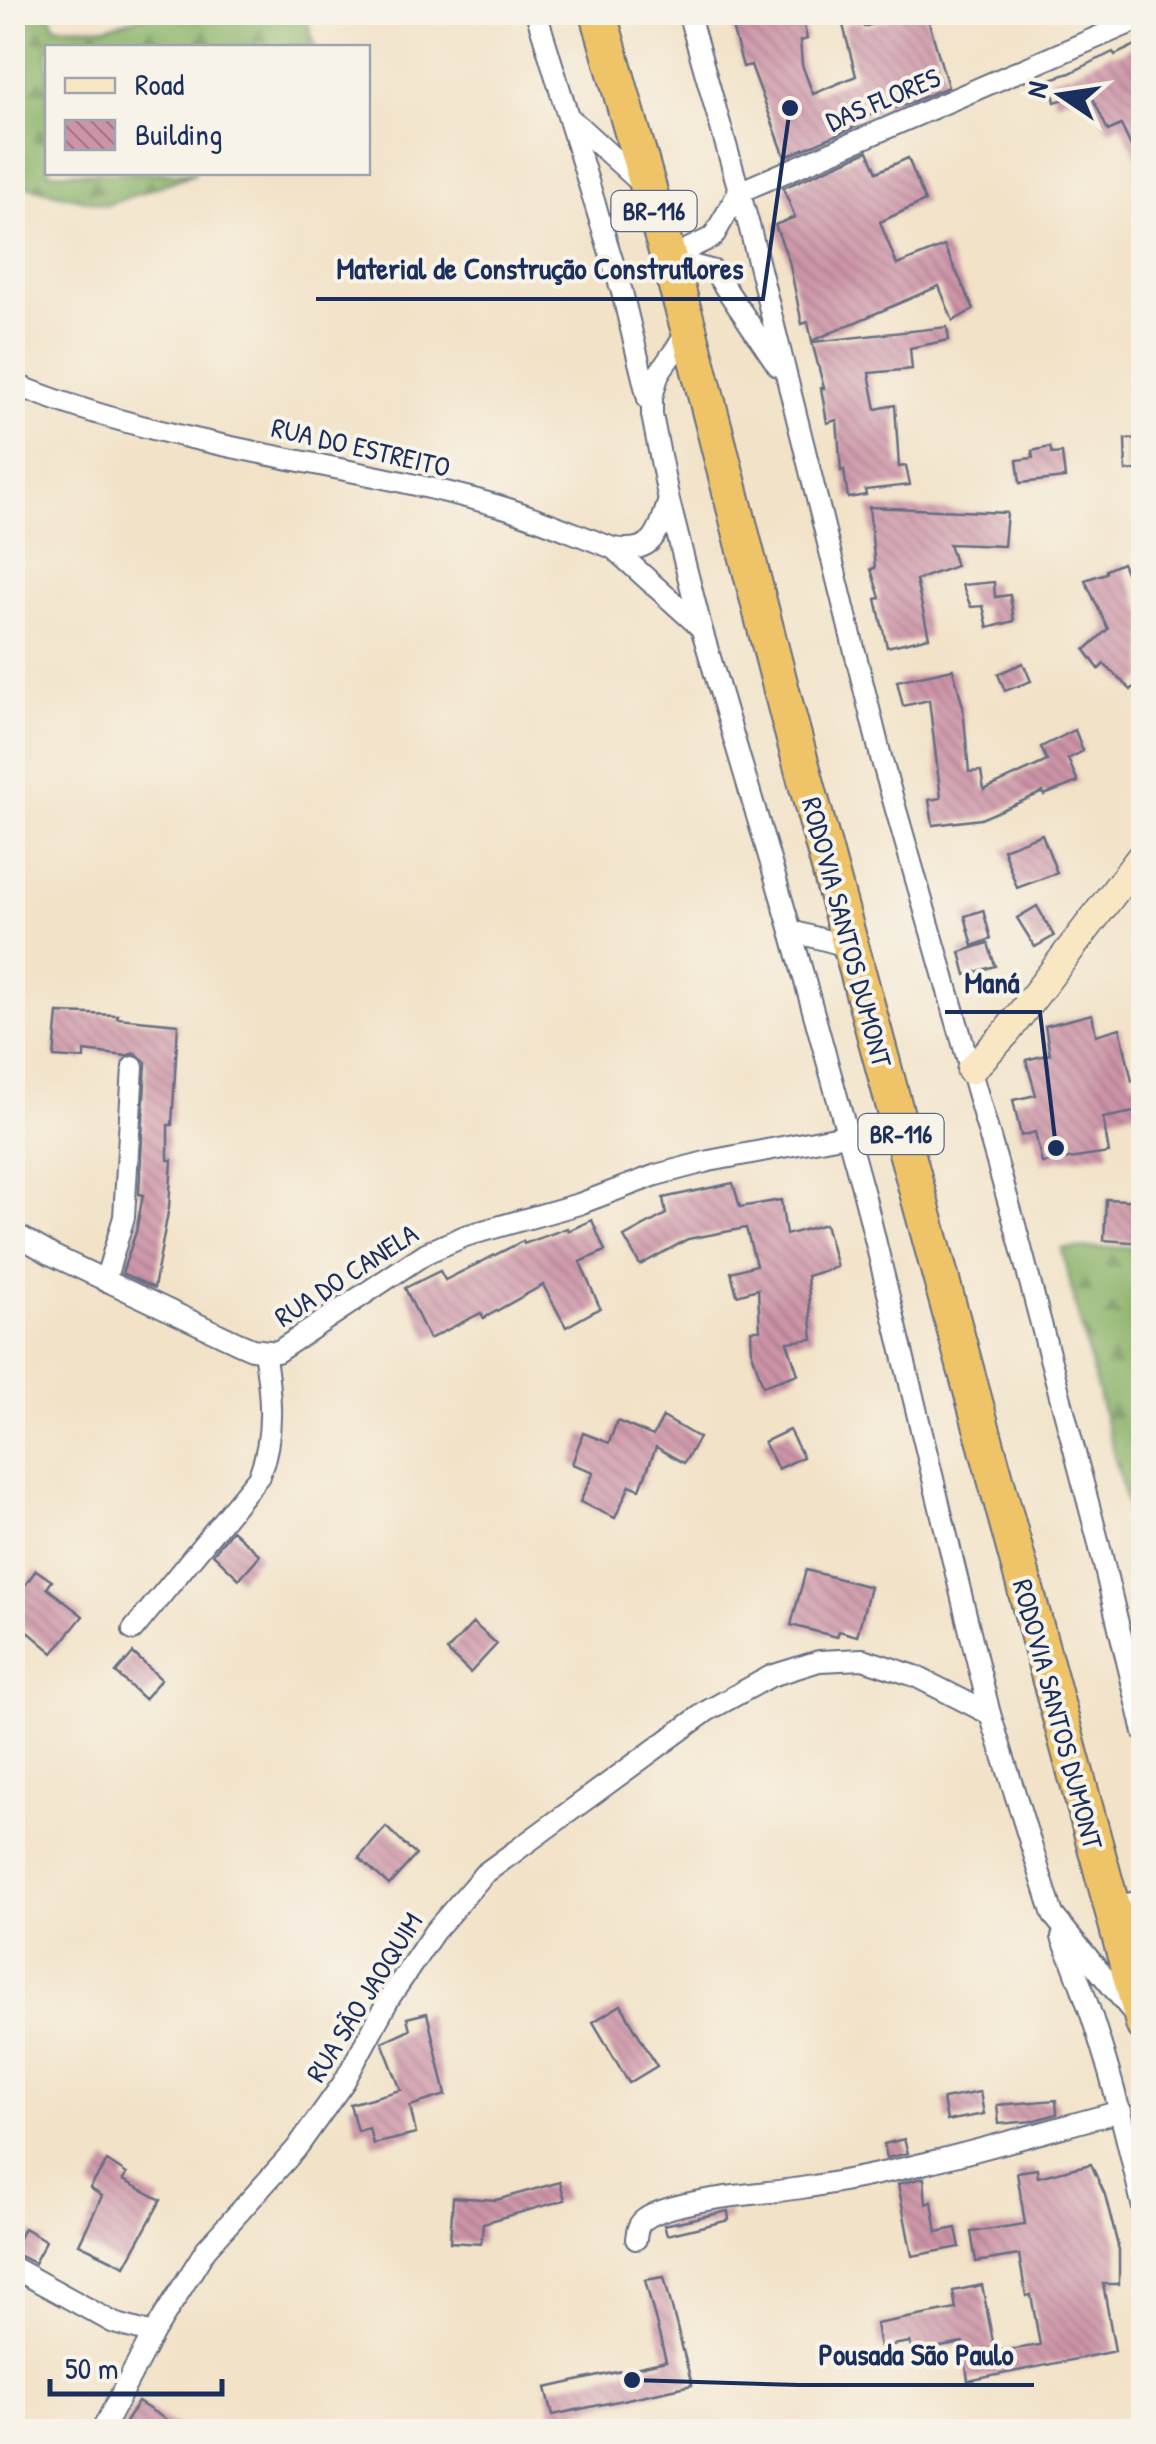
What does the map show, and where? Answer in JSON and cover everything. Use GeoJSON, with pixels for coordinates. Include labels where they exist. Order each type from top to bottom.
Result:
{"type":"FeatureCollection","features":[{"type":"Feature","properties":{"kind":"highway","name":"RODOVIA SANTOS DUMONT"},"geometry":{"type":"LineString","coordinates":[[598,12],[688,330],[901,1134],[1128,1904],[1143,2024]]}},
{"type":"Feature","properties":{"kind":"street"},"geometry":{"type":"LineString","coordinates":[[536,12],[622,292],[700,627],[792,930],[870,1217],[990,1714],[1121,2111],[1144,2213]]}},
{"type":"Feature","properties":{"kind":"street"},"geometry":{"type":"LineString","coordinates":[[688,12],[739,192],[882,761],[972,1070],[1093,1521],[1144,1732]]}},
{"type":"Feature","properties":{"kind":"street","name":"DAS FLORES"},"geometry":{"type":"LineString","coordinates":[[739,192],[1144,16]]}},
{"type":"Feature","properties":{"kind":"street"},"geometry":{"type":"LineString","coordinates":[[568,116],[647,188]]}},
{"type":"Feature","properties":{"kind":"street"},"geometry":{"type":"LineString","coordinates":[[667,259],[713,237],[739,192]]}},
{"type":"Feature","properties":{"kind":"street"},"geometry":{"type":"LineString","coordinates":[[667,259],[714,271],[787,380]]}},
{"type":"Feature","properties":{"kind":"street"},"geometry":{"type":"LineString","coordinates":[[652,416],[652,397],[659,373],[688,330]]}},
{"type":"Feature","properties":{"kind":"street","name":"RUA DO ESTREITO"},"geometry":{"type":"LineString","coordinates":[[12,382],[67,406],[140,425],[500,506],[613,548]]}},
{"type":"Feature","properties":{"kind":"street"},"geometry":{"type":"LineString","coordinates":[[613,548],[632,551],[646,546],[659,530],[668,502]]}},
{"type":"Feature","properties":{"kind":"street"},"geometry":{"type":"LineString","coordinates":[[613,548],[700,627]]}},
{"type":"Feature","properties":{"kind":"street"},"geometry":{"type":"LineString","coordinates":[[972,1070],[1006,1033],[1144,853]]}},
{"type":"Feature","properties":{"kind":"street"},"geometry":{"type":"LineString","coordinates":[[792,930],[851,947]]}},
{"type":"Feature","properties":{"kind":"street"},"geometry":{"type":"LineString","coordinates":[[105,1281],[124,1218],[134,1067]]}},
{"type":"Feature","properties":{"kind":"street","name":"RUA DO CANELA"},"geometry":{"type":"LineString","coordinates":[[12,1232],[238,1343],[278,1352],[426,1253],[465,1236],[579,1204],[708,1161],[846,1135],[901,1134]]}},
{"type":"Feature","properties":{"kind":"street"},"geometry":{"type":"LineString","coordinates":[[133,1630],[259,1476],[269,1449],[270,1392],[264,1351]]}},
{"type":"Feature","properties":{"kind":"street","name":"RUA SÃO JAOQUIM"},"geometry":{"type":"LineString","coordinates":[[101,2432],[153,2334],[206,2249],[296,2149],[344,2082],[390,1996],[434,1932],[484,1874],[707,1710],[770,1676],[819,1662],[863,1659],[914,1676],[990,1714]]}},
{"type":"Feature","properties":{"kind":"street"},"geometry":{"type":"LineString","coordinates":[[1053,1914],[1143,2024]]}},
{"type":"Feature","properties":{"kind":"street"},"geometry":{"type":"LineString","coordinates":[[636,2238],[642,2220],[665,2210],[802,2188],[926,2162],[1121,2111]]}},
{"type":"Feature","properties":{"kind":"street"},"geometry":{"type":"LineString","coordinates":[[12,2267],[114,2324],[153,2334]]}},
{"type":"Feature","properties":{"kind":"green space"},"geometry":{"type":"Polygon","coordinates":[[[13,12],[50,13],[55,26],[106,27],[155,13],[305,13],[314,45],[45,45],[45,175],[190,175],[107,205],[13,183],[13,12]]]}},
{"type":"Feature","properties":{"kind":"green space"},"geometry":{"type":"Polygon","coordinates":[[[1144,1247],[1143,1572],[1062,1249],[1144,1247]]]}},
{"type":"Feature","properties":{"kind":"building"},"geometry":{"type":"Polygon","coordinates":[[[728,12],[801,12],[807,39],[800,41],[802,65],[813,94],[856,76],[843,25],[862,20],[864,27],[912,12],[926,12],[948,87],[862,117],[864,120],[857,126],[785,157],[751,65],[743,67],[728,12]]]}},
{"type":"Feature","properties":{"kind":"building"},"geometry":{"type":"Polygon","coordinates":[[[1144,41],[1144,174],[1121,125],[1108,131],[1090,92],[1055,102],[1050,79],[1144,41]]]}},
{"type":"Feature","properties":{"kind":"building"},"geometry":{"type":"Polygon","coordinates":[[[868,151],[877,172],[908,158],[925,201],[880,222],[897,265],[944,246],[974,309],[953,321],[939,286],[812,341],[808,322],[802,324],[789,261],[775,225],[795,217],[783,188],[868,151]]]}},
{"type":"Feature","properties":{"kind":"building"},"geometry":{"type":"Polygon","coordinates":[[[947,327],[949,340],[910,348],[912,369],[869,373],[876,409],[895,405],[899,467],[906,466],[910,485],[865,490],[866,495],[848,498],[844,470],[841,471],[837,420],[827,423],[824,388],[812,342],[947,327]]]}},
{"type":"Feature","properties":{"kind":"building"},"geometry":{"type":"Polygon","coordinates":[[[1144,438],[1144,469],[1126,471],[1125,439],[1144,438]]]}},
{"type":"Feature","properties":{"kind":"building"},"geometry":{"type":"Polygon","coordinates":[[[1050,447],[1052,454],[1062,453],[1065,478],[1020,483],[1017,460],[1033,458],[1032,451],[1050,447]]]}},
{"type":"Feature","properties":{"kind":"building"},"geometry":{"type":"Polygon","coordinates":[[[869,507],[1007,513],[1004,546],[949,544],[956,566],[916,580],[929,637],[887,647],[871,569],[875,568],[869,507]]]}},
{"type":"Feature","properties":{"kind":"building"},"geometry":{"type":"Polygon","coordinates":[[[1122,563],[1144,614],[1144,677],[1131,690],[1104,664],[1099,669],[1085,650],[1108,629],[1085,580],[1122,563]]]}},
{"type":"Feature","properties":{"kind":"building"},"geometry":{"type":"Polygon","coordinates":[[[994,582],[995,597],[1010,595],[1014,621],[988,628],[983,606],[971,607],[962,585],[994,582]]]}},
{"type":"Feature","properties":{"kind":"building"},"geometry":{"type":"Polygon","coordinates":[[[1023,663],[1031,681],[1005,691],[998,674],[1023,663]]]}},
{"type":"Feature","properties":{"kind":"building"},"geometry":{"type":"Polygon","coordinates":[[[953,669],[963,707],[969,772],[981,771],[984,790],[1047,761],[1041,747],[1075,730],[1083,751],[1068,759],[1078,782],[1044,795],[1043,792],[981,819],[933,825],[929,800],[941,798],[929,700],[903,706],[897,681],[953,669]]]}},
{"type":"Feature","properties":{"kind":"building"},"geometry":{"type":"Polygon","coordinates":[[[1042,834],[1057,873],[1017,888],[1003,849],[1042,834]]]}},
{"type":"Feature","properties":{"kind":"building"},"geometry":{"type":"Polygon","coordinates":[[[1037,906],[1054,936],[1035,947],[1017,918],[1037,906]]]}},
{"type":"Feature","properties":{"kind":"building"},"geometry":{"type":"Polygon","coordinates":[[[983,910],[991,939],[973,946],[965,916],[983,910]]]}},
{"type":"Feature","properties":{"kind":"building"},"geometry":{"type":"Polygon","coordinates":[[[988,943],[995,966],[966,975],[960,952],[988,943]]]}},
{"type":"Feature","properties":{"kind":"building"},"geometry":{"type":"Polygon","coordinates":[[[58,1013],[118,1015],[117,1018],[178,1024],[172,1125],[168,1125],[168,1160],[172,1160],[169,1207],[154,1288],[122,1273],[143,1195],[139,1194],[146,1062],[135,1053],[126,1056],[84,1051],[84,1059],[54,1057],[58,1013]]]}},
{"type":"Feature","properties":{"kind":"building"},"geometry":{"type":"Polygon","coordinates":[[[1092,1014],[1096,1035],[1120,1028],[1132,1081],[1139,1080],[1144,1110],[1103,1118],[1109,1153],[1042,1163],[1035,1132],[1021,1136],[1013,1100],[1036,1095],[1026,1060],[1050,1054],[1045,1026],[1092,1014]]]}},
{"type":"Feature","properties":{"kind":"building"},"geometry":{"type":"Polygon","coordinates":[[[733,1183],[740,1207],[781,1200],[786,1235],[825,1224],[837,1267],[807,1276],[813,1339],[787,1342],[798,1374],[763,1386],[752,1353],[751,1330],[760,1330],[758,1289],[737,1295],[731,1272],[756,1265],[746,1228],[688,1239],[640,1265],[624,1237],[666,1214],[663,1198],[733,1183]]]}},
{"type":"Feature","properties":{"kind":"building"},"geometry":{"type":"Polygon","coordinates":[[[1106,1199],[1144,1201],[1144,1243],[1104,1240],[1106,1199]]]}},
{"type":"Feature","properties":{"kind":"building"},"geometry":{"type":"Polygon","coordinates":[[[592,1220],[605,1251],[580,1262],[600,1308],[566,1327],[543,1285],[484,1318],[481,1313],[429,1339],[405,1288],[440,1271],[445,1280],[523,1241],[524,1244],[567,1228],[568,1231],[592,1220]]]}},
{"type":"Feature","properties":{"kind":"building"},"geometry":{"type":"Polygon","coordinates":[[[663,1417],[699,1438],[684,1463],[656,1447],[640,1489],[630,1485],[615,1518],[580,1502],[594,1472],[572,1464],[583,1433],[609,1443],[617,1421],[653,1436],[663,1417]]]}},
{"type":"Feature","properties":{"kind":"building"},"geometry":{"type":"Polygon","coordinates":[[[789,1430],[803,1457],[778,1469],[764,1442],[789,1430]]]}},
{"type":"Feature","properties":{"kind":"building"},"geometry":{"type":"Polygon","coordinates":[[[232,1530],[260,1555],[239,1579],[213,1554],[232,1530]]]}},
{"type":"Feature","properties":{"kind":"building"},"geometry":{"type":"Polygon","coordinates":[[[36,1570],[52,1581],[47,1588],[83,1616],[53,1653],[12,1618],[12,1603],[36,1570]]]}},
{"type":"Feature","properties":{"kind":"building"},"geometry":{"type":"Polygon","coordinates":[[[806,1570],[870,1587],[857,1636],[839,1631],[837,1637],[791,1625],[806,1570]]]}},
{"type":"Feature","properties":{"kind":"building"},"geometry":{"type":"Polygon","coordinates":[[[473,1623],[497,1644],[470,1673],[447,1651],[473,1623]]]}},
{"type":"Feature","properties":{"kind":"building"},"geometry":{"type":"Polygon","coordinates":[[[133,1653],[161,1679],[144,1699],[116,1673],[133,1653]]]}},
{"type":"Feature","properties":{"kind":"building"},"geometry":{"type":"Polygon","coordinates":[[[386,1827],[416,1855],[389,1885],[359,1858],[386,1827]]]}},
{"type":"Feature","properties":{"kind":"building"},"geometry":{"type":"Polygon","coordinates":[[[621,2005],[657,2066],[629,2083],[593,2022],[621,2005]]]}},
{"type":"Feature","properties":{"kind":"building"},"geometry":{"type":"Polygon","coordinates":[[[427,2013],[446,2095],[410,2106],[416,2134],[373,2144],[369,2128],[357,2131],[350,2104],[401,2090],[382,2042],[410,2029],[407,2018],[427,2013]]]}},
{"type":"Feature","properties":{"kind":"building"},"geometry":{"type":"Polygon","coordinates":[[[980,2092],[984,2114],[947,2121],[943,2099],[980,2092]]]}},
{"type":"Feature","properties":{"kind":"building"},"geometry":{"type":"Polygon","coordinates":[[[1056,2100],[1057,2114],[999,2124],[997,2105],[1056,2100]]]}},
{"type":"Feature","properties":{"kind":"building"},"geometry":{"type":"Polygon","coordinates":[[[904,2139],[908,2153],[887,2158],[884,2144],[904,2139]]]}},
{"type":"Feature","properties":{"kind":"building"},"geometry":{"type":"Polygon","coordinates":[[[107,2161],[127,2174],[123,2180],[161,2200],[125,2266],[79,2244],[102,2196],[90,2188],[107,2161]]]}},
{"type":"Feature","properties":{"kind":"building"},"geometry":{"type":"Polygon","coordinates":[[[1091,2164],[1105,2195],[1119,2250],[1119,2284],[1103,2284],[1115,2351],[968,2381],[963,2343],[912,2352],[910,2342],[880,2347],[876,2324],[956,2309],[953,2291],[982,2285],[995,2352],[1040,2345],[1019,2255],[976,2262],[971,2232],[1025,2224],[1017,2172],[1037,2169],[1038,2177],[1091,2164]]]}},
{"type":"Feature","properties":{"kind":"building"},"geometry":{"type":"Polygon","coordinates":[[[924,2178],[926,2204],[932,2202],[937,2232],[956,2228],[960,2247],[912,2256],[898,2184],[924,2178]]]}},
{"type":"Feature","properties":{"kind":"building"},"geometry":{"type":"Polygon","coordinates":[[[560,2182],[565,2200],[483,2223],[481,2244],[450,2242],[453,2197],[496,2200],[560,2182]]]}},
{"type":"Feature","properties":{"kind":"building"},"geometry":{"type":"Polygon","coordinates":[[[728,2211],[729,2220],[667,2235],[664,2225],[728,2211]]]}},
{"type":"Feature","properties":{"kind":"building"},"geometry":{"type":"Polygon","coordinates":[[[24,2228],[46,2241],[34,2263],[12,2252],[24,2228]]]}},
{"type":"Feature","properties":{"kind":"building"},"geometry":{"type":"Polygon","coordinates":[[[664,2277],[692,2385],[553,2415],[546,2388],[666,2361],[645,2280],[664,2277]]]}},
{"type":"Feature","properties":{"kind":"building"},"geometry":{"type":"Polygon","coordinates":[[[138,2402],[186,2432],[119,2432],[138,2402]]]}},
{"type":"Feature","properties":{"kind":"place","name":"Material de Construção Construflores"},"geometry":{"type":"Point","coordinates":[790,108]}},
{"type":"Feature","properties":{"kind":"place","name":"Maná"},"geometry":{"type":"Point","coordinates":[1056,1148]}},
{"type":"Feature","properties":{"kind":"place","name":"Pousada São Paulo"},"geometry":{"type":"Point","coordinates":[632,2380]}}]}
